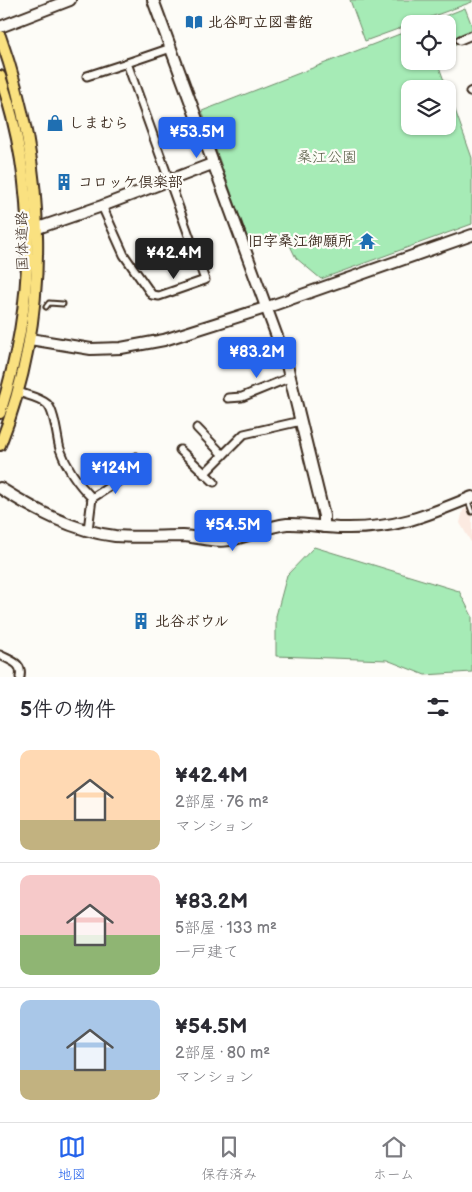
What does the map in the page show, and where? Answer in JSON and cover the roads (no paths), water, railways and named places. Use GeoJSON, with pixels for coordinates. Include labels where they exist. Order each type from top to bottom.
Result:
{"type":"FeatureCollection","features":[{"type":"Feature","properties":{"kind":"main road","name":"国体道路"},"geometry":{"type":"LineString","coordinates":[[0,36],[19,98],[28,138],[35,187],[38,228],[37,274],[30,339],[18,392],[0,446]]}},
{"type":"Feature","properties":{"kind":"main road","name":"国体道路"},"geometry":{"type":"LineString","coordinates":[[0,76],[10,106],[22,162],[28,231],[26,278],[20,337],[11,378],[0,413]]}},
{"type":"Feature","properties":{"kind":"street"},"geometry":{"type":"LineString","coordinates":[[0,26],[70,0]]}},
{"type":"Feature","properties":{"kind":"street"},"geometry":{"type":"LineString","coordinates":[[153,0],[290,377],[324,516],[324,527]]}},
{"type":"Feature","properties":{"kind":"street"},"geometry":{"type":"LineString","coordinates":[[460,40],[472,35]]}},
{"type":"Feature","properties":{"kind":"street"},"geometry":{"type":"LineString","coordinates":[[87,76],[171,48]]}},
{"type":"Feature","properties":{"kind":"street"},"geometry":{"type":"LineString","coordinates":[[102,206],[124,255],[152,294],[158,296],[205,280],[127,63]]}},
{"type":"Feature","properties":{"kind":"street"},"geometry":{"type":"LineString","coordinates":[[38,228],[212,164]]}},
{"type":"Feature","properties":{"kind":"street"},"geometry":{"type":"LineString","coordinates":[[30,339],[79,348],[121,348],[164,340],[265,308],[472,234]]}},
{"type":"Feature","properties":{"kind":"street"},"geometry":{"type":"LineString","coordinates":[[228,398],[242,397],[290,377]]}},
{"type":"Feature","properties":{"kind":"street"},"geometry":{"type":"LineString","coordinates":[[18,392],[48,404],[60,448],[70,473],[78,485],[92,498]]}},
{"type":"Feature","properties":{"kind":"street"},"geometry":{"type":"LineString","coordinates":[[204,474],[244,434],[302,421]]}},
{"type":"Feature","properties":{"kind":"street"},"geometry":{"type":"LineString","coordinates":[[197,428],[223,455]]}},
{"type":"Feature","properties":{"kind":"street"},"geometry":{"type":"LineString","coordinates":[[180,450],[214,482]]}},
{"type":"Feature","properties":{"kind":"street"},"geometry":{"type":"LineString","coordinates":[[92,498],[120,480],[136,457]]}},
{"type":"Feature","properties":{"kind":"street"},"geometry":{"type":"LineString","coordinates":[[0,488],[28,506],[54,519],[88,530],[114,536],[154,538],[186,536],[213,541],[237,539],[279,525],[300,524],[324,527],[365,528],[398,524],[421,518],[469,498]]}},
{"type":"Feature","properties":{"kind":"street"},"geometry":{"type":"LineString","coordinates":[[88,530],[92,498]]}},
{"type":"Feature","properties":{"kind":"street"},"geometry":{"type":"LineString","coordinates":[[0,655],[19,665],[22,670],[20,677]]}},
{"type":"Feature","properties":{"kind":"lane"},"geometry":{"type":"LineString","coordinates":[[46,307],[49,302],[64,304]]}},
{"type":"Feature","properties":{"kind":"lane"},"geometry":{"type":"LineString","coordinates":[[469,498],[472,512]]}},
{"type":"Feature","properties":{"kind":"place","name":"北谷町立図書館"},"geometry":{"type":"Point","coordinates":[194,22]}},
{"type":"Feature","properties":{"kind":"place","name":"しまむら"},"geometry":{"type":"Point","coordinates":[55,123]}},
{"type":"Feature","properties":{"kind":"place","name":"コロッケ倶楽部"},"geometry":{"type":"Point","coordinates":[64,182]}},
{"type":"Feature","properties":{"kind":"place","name":"旧字桑江御願所"},"geometry":{"type":"Point","coordinates":[367,241]}},
{"type":"Feature","properties":{"kind":"place","name":"北谷ボウル"},"geometry":{"type":"Point","coordinates":[141,621]}},
{"type":"Feature","properties":{"kind":"park label","name":"桑江公園"},"geometry":{"type":"Point","coordinates":[327,157]}}]}
